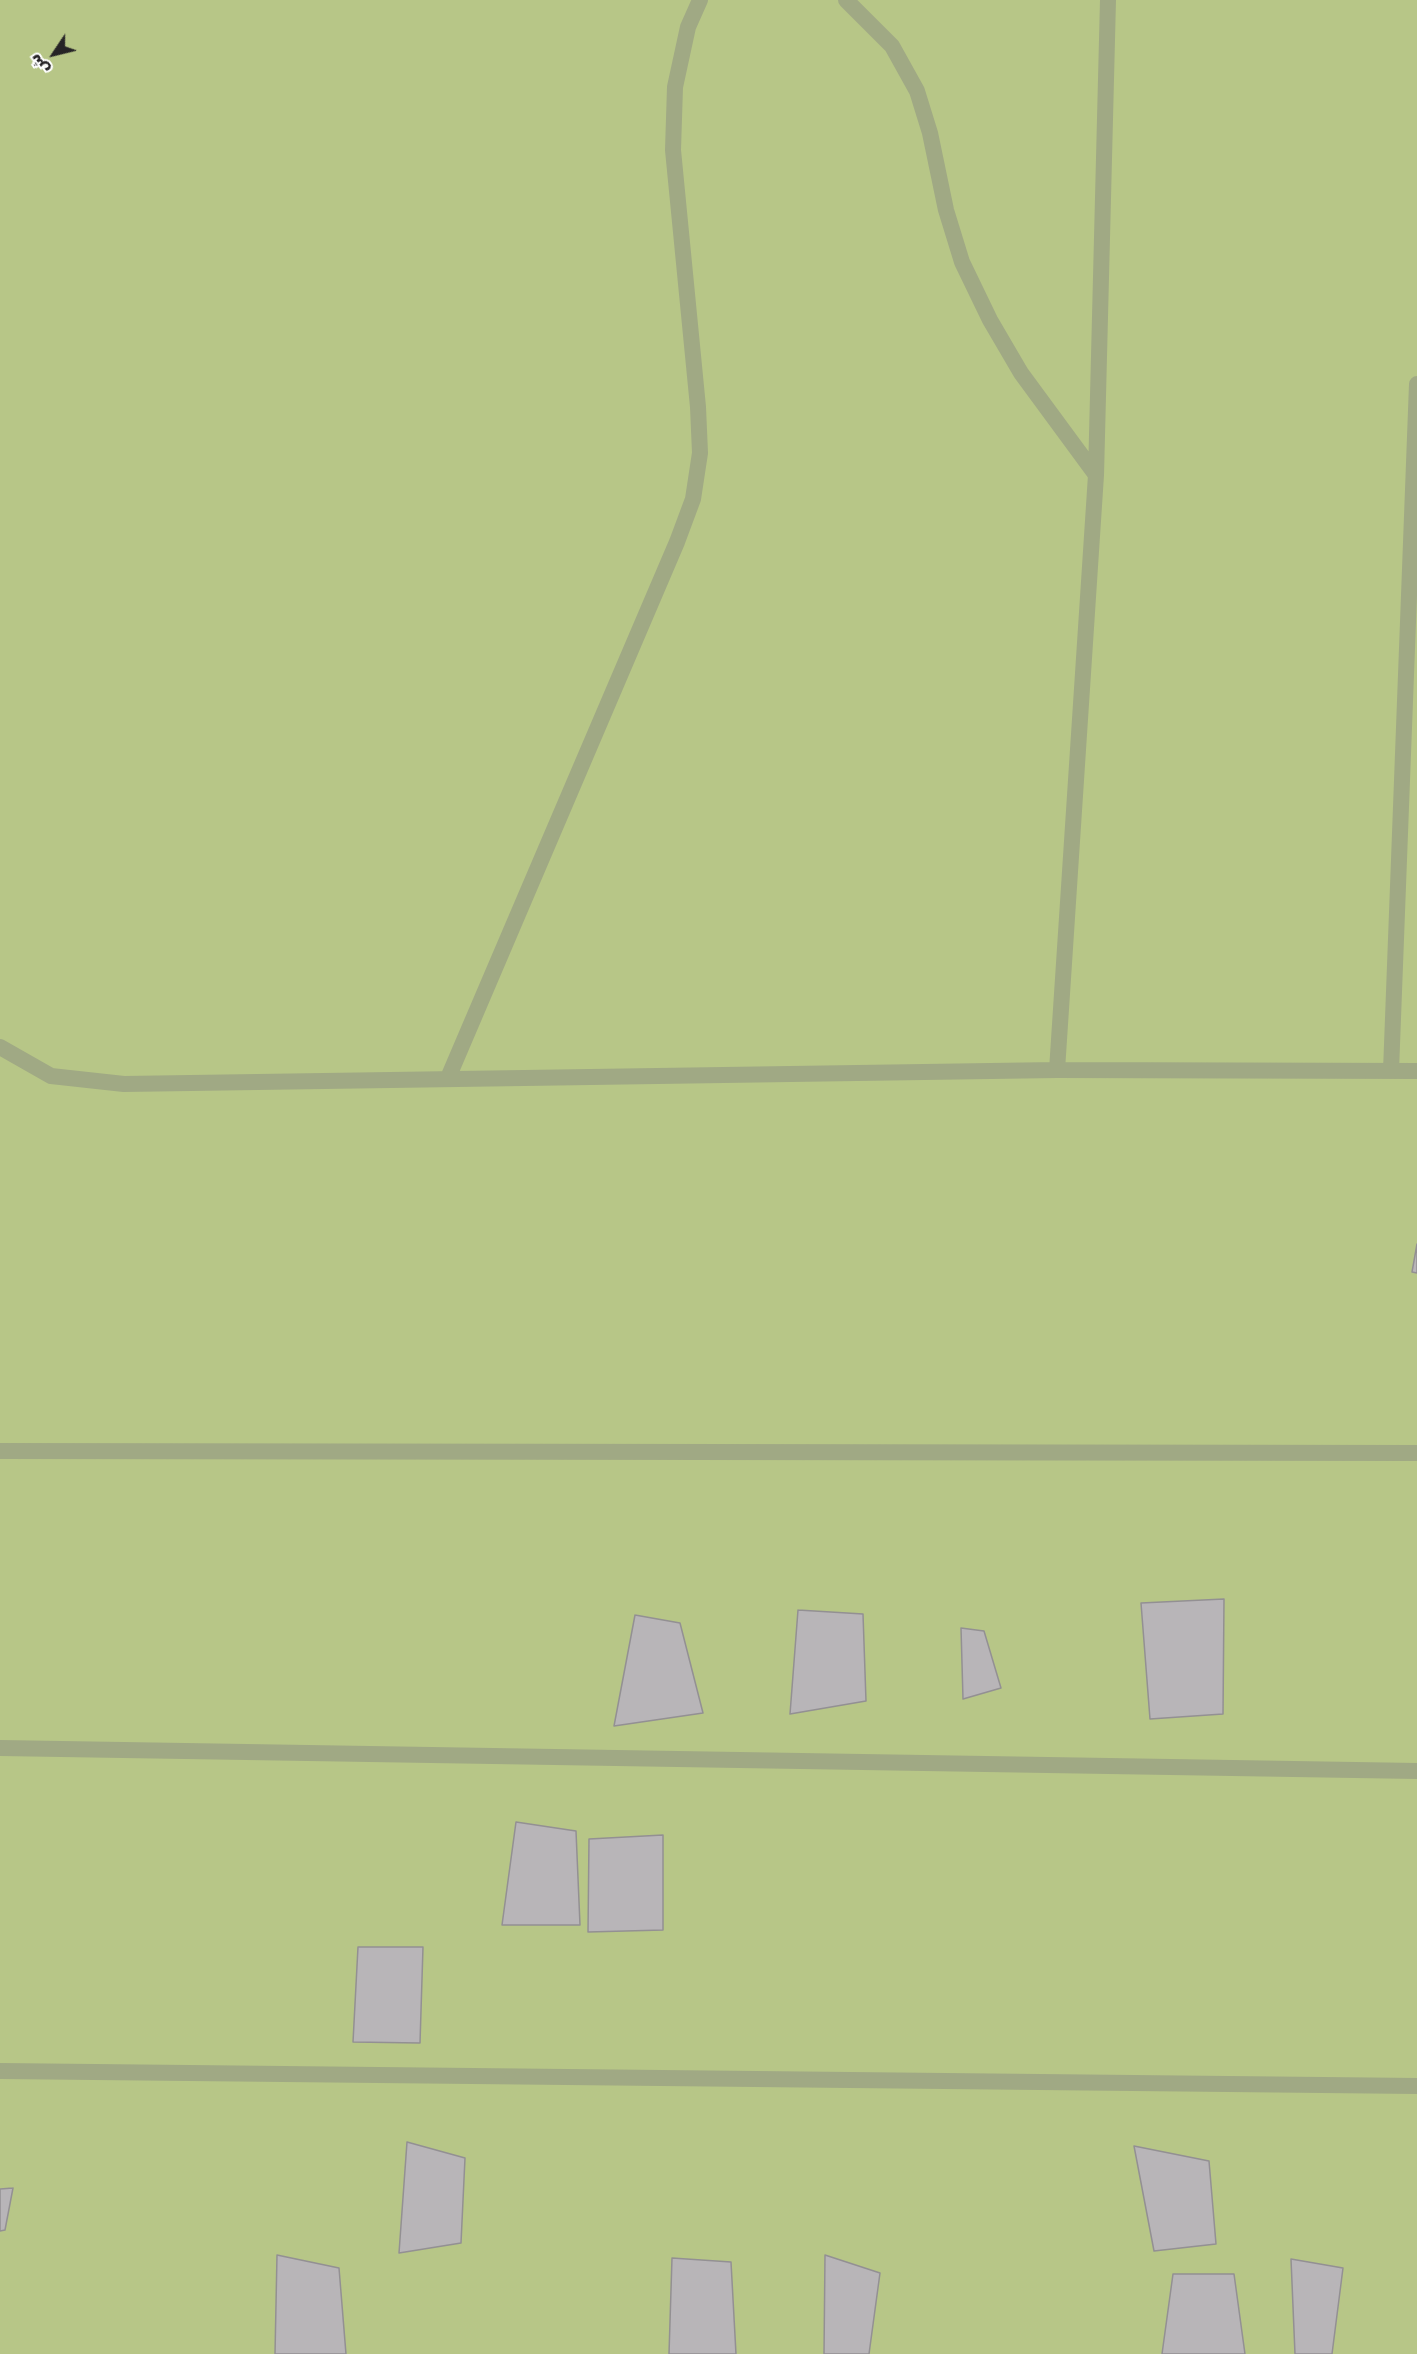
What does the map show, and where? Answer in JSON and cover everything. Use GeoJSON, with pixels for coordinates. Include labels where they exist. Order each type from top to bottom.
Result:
{"type":"FeatureCollection","features":[{"type":"Feature","properties":{"kind":"street"},"geometry":{"type":"LineString","coordinates":[[448,1078],[677,542],[693,499],[700,453],[699,407],[673,150],[675,87],[688,27],[700,0]]}},
{"type":"Feature","properties":{"kind":"street"},"geometry":{"type":"LineString","coordinates":[[846,0],[866,17],[892,46],[917,91],[962,262],[990,320],[1022,373],[1096,475]]}},
{"type":"Feature","properties":{"kind":"street"},"geometry":{"type":"LineString","coordinates":[[1057,1070],[1096,475],[1108,0]]}},
{"type":"Feature","properties":{"kind":"street"},"geometry":{"type":"LineString","coordinates":[[1391,1071],[1410,743],[1417,384]]}},
{"type":"Feature","properties":{"kind":"street"},"geometry":{"type":"LineString","coordinates":[[0,1047],[51,1076],[124,1084],[1057,1070],[1417,1071]]}},
{"type":"Feature","properties":{"kind":"street"},"geometry":{"type":"LineString","coordinates":[[0,1451],[1417,1453]]}},
{"type":"Feature","properties":{"kind":"street"},"geometry":{"type":"LineString","coordinates":[[0,1748],[1417,1771]]}},
{"type":"Feature","properties":{"kind":"street"},"geometry":{"type":"LineString","coordinates":[[0,2071],[1417,2086]]}},
{"type":"Feature","properties":{"kind":"green space"},"geometry":{"type":"Polygon","coordinates":[[[0,0],[1417,0],[1417,2354],[0,2354],[0,0]]]}},
{"type":"Feature","properties":{"kind":"building"},"geometry":{"type":"Polygon","coordinates":[[[1417,1244],[1417,1273],[1412,1272],[1417,1244]]]}},
{"type":"Feature","properties":{"kind":"building"},"geometry":{"type":"Polygon","coordinates":[[[1224,1599],[1223,1714],[1150,1719],[1141,1603],[1224,1599]]]}},
{"type":"Feature","properties":{"kind":"building"},"geometry":{"type":"Polygon","coordinates":[[[798,1610],[863,1614],[866,1701],[790,1714],[798,1610]]]}},
{"type":"Feature","properties":{"kind":"building"},"geometry":{"type":"Polygon","coordinates":[[[635,1615],[680,1623],[703,1713],[614,1726],[635,1615]]]}},
{"type":"Feature","properties":{"kind":"building"},"geometry":{"type":"Polygon","coordinates":[[[961,1628],[984,1631],[1001,1688],[963,1699],[961,1628]]]}},
{"type":"Feature","properties":{"kind":"building"},"geometry":{"type":"Polygon","coordinates":[[[516,1822],[576,1831],[580,1925],[502,1925],[516,1822]]]}},
{"type":"Feature","properties":{"kind":"building"},"geometry":{"type":"Polygon","coordinates":[[[663,1835],[663,1930],[588,1932],[589,1839],[663,1835]]]}},
{"type":"Feature","properties":{"kind":"building"},"geometry":{"type":"Polygon","coordinates":[[[358,1947],[423,1947],[420,2043],[353,2042],[358,1947]]]}},
{"type":"Feature","properties":{"kind":"building"},"geometry":{"type":"Polygon","coordinates":[[[407,2142],[465,2158],[461,2243],[399,2253],[407,2142]]]}},
{"type":"Feature","properties":{"kind":"building"},"geometry":{"type":"Polygon","coordinates":[[[1134,2146],[1209,2161],[1216,2244],[1154,2251],[1134,2146]]]}},
{"type":"Feature","properties":{"kind":"building"},"geometry":{"type":"Polygon","coordinates":[[[13,2188],[5,2230],[0,2231],[0,2189],[13,2188]]]}},
{"type":"Feature","properties":{"kind":"building"},"geometry":{"type":"Polygon","coordinates":[[[277,2255],[339,2268],[346,2354],[275,2354],[277,2255]]]}},
{"type":"Feature","properties":{"kind":"building"},"geometry":{"type":"Polygon","coordinates":[[[825,2255],[880,2273],[869,2354],[824,2354],[825,2255]]]}},
{"type":"Feature","properties":{"kind":"building"},"geometry":{"type":"Polygon","coordinates":[[[672,2258],[731,2262],[736,2354],[669,2354],[672,2258]]]}},
{"type":"Feature","properties":{"kind":"building"},"geometry":{"type":"Polygon","coordinates":[[[1291,2259],[1343,2268],[1332,2354],[1295,2354],[1291,2259]]]}},
{"type":"Feature","properties":{"kind":"building"},"geometry":{"type":"Polygon","coordinates":[[[1173,2274],[1234,2274],[1245,2354],[1162,2354],[1173,2274]]]}}]}
